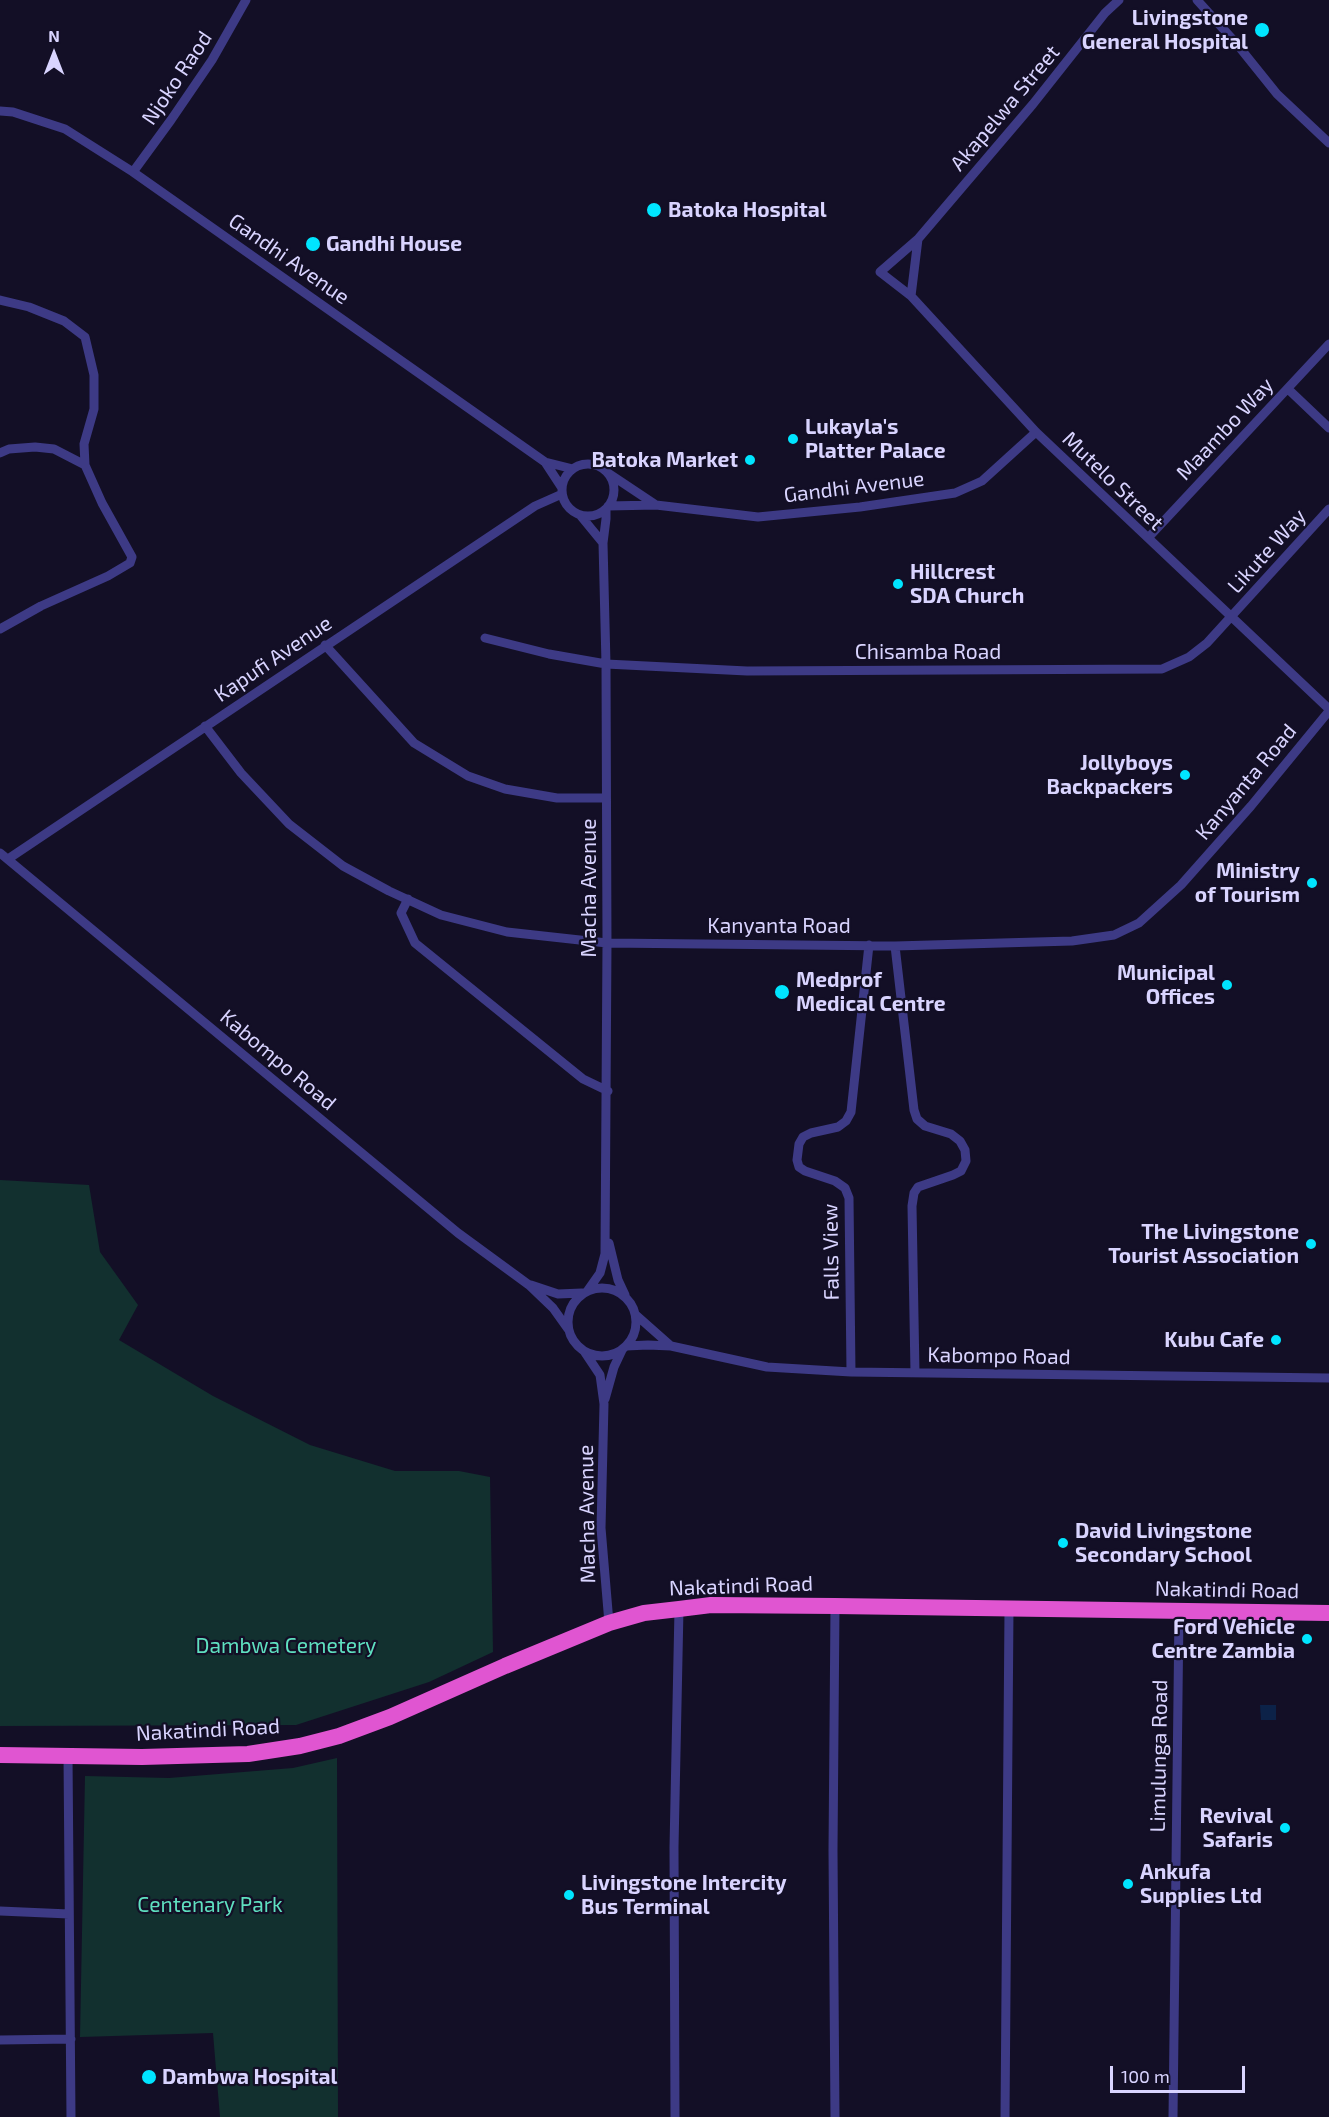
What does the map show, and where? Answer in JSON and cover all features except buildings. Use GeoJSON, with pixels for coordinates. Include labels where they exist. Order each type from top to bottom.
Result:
{"type":"FeatureCollection","features":[{"type":"Feature","properties":{"kind":"highway","name":"Nakatindi Road"},"geometry":{"type":"LineString","coordinates":[[0,1755],[142,1757],[248,1754],[300,1746],[339,1736],[390,1717],[609,1623],[644,1613],[711,1605],[1329,1613]]}},
{"type":"Feature","properties":{"kind":"street","name":"Njoko Raod"},"geometry":{"type":"LineString","coordinates":[[133,172],[206,68],[230,31],[246,0]]}},
{"type":"Feature","properties":{"kind":"street","name":"Akapelwa Street"},"geometry":{"type":"LineString","coordinates":[[880,272],[918,239],[1034,105],[1105,14],[1119,0]]}},
{"type":"Feature","properties":{"kind":"street"},"geometry":{"type":"LineString","coordinates":[[1197,0],[1236,43],[1276,94],[1329,143]]}},
{"type":"Feature","properties":{"kind":"street","name":"Gandhi Avenue"},"geometry":{"type":"LineString","coordinates":[[0,111],[13,112],[65,129],[133,172],[545,462],[573,469]]}},
{"type":"Feature","properties":{"kind":"street"},"geometry":{"type":"LineString","coordinates":[[911,296],[918,239]]}},
{"type":"Feature","properties":{"kind":"street","name":"Mutelo Street"},"geometry":{"type":"LineString","coordinates":[[880,272],[911,296],[1036,432],[1329,710]]}},
{"type":"Feature","properties":{"kind":"street"},"geometry":{"type":"LineString","coordinates":[[0,300],[29,307],[64,321],[85,337],[94,375],[94,409],[84,444],[85,465],[102,503],[132,557],[131,561],[108,576],[41,606],[0,628]]}},
{"type":"Feature","properties":{"kind":"street","name":"Maambo Way"},"geometry":{"type":"LineString","coordinates":[[1148,538],[1329,344]]}},
{"type":"Feature","properties":{"kind":"street"},"geometry":{"type":"LineString","coordinates":[[1288,389],[1329,428]]}},
{"type":"Feature","properties":{"kind":"street","name":"Gandhi Avenue"},"geometry":{"type":"LineString","coordinates":[[607,507],[656,505],[758,517],[860,507],[955,493],[982,481],[1036,432]]}},
{"type":"Feature","properties":{"kind":"street"},"geometry":{"type":"LineString","coordinates":[[0,453],[9,449],[54,448],[85,465]]}},
{"type":"Feature","properties":{"kind":"street","name":"Gandhi Avenue"},"geometry":{"type":"LineString","coordinates":[[545,462],[562,491]]}},
{"type":"Feature","properties":{"kind":"street"},"geometry":{"type":"LineString","coordinates":[[580,515],[598,514],[607,507],[614,491],[609,476],[604,470],[589,464],[573,469],[563,481],[562,491],[565,503],[580,515],[603,543]]}},
{"type":"Feature","properties":{"kind":"street","name":"Gandhi Avenue"},"geometry":{"type":"LineString","coordinates":[[604,470],[656,505]]}},
{"type":"Feature","properties":{"kind":"street","name":"Kapufi Avenue"},"geometry":{"type":"LineString","coordinates":[[4,856],[205,726],[535,506],[562,491]]}},
{"type":"Feature","properties":{"kind":"street","name":"Macha Avenue"},"geometry":{"type":"LineString","coordinates":[[585,1292],[600,1273],[605,1254],[606,1232],[608,1091],[606,664],[603,543],[607,507]]}},
{"type":"Feature","properties":{"kind":"street","name":"Likute Way"},"geometry":{"type":"LineString","coordinates":[[1232,617],[1329,509]]}},
{"type":"Feature","properties":{"kind":"street","name":"Chisamba Road"},"geometry":{"type":"LineString","coordinates":[[485,638],[549,654],[606,664],[747,671],[1162,669],[1189,657],[1207,643],[1232,617]]}},
{"type":"Feature","properties":{"kind":"street"},"geometry":{"type":"LineString","coordinates":[[325,645],[414,743],[468,776],[515,791],[557,798],[606,798]]}},
{"type":"Feature","properties":{"kind":"street","name":"Kanyanta Road"},"geometry":{"type":"LineString","coordinates":[[205,726],[242,772],[289,824],[343,866],[441,915],[507,932],[607,943],[895,946],[1072,941],[1114,935],[1139,923],[1181,885],[1329,710]]}},
{"type":"Feature","properties":{"kind":"street","name":"Kabompo Road"},"geometry":{"type":"LineString","coordinates":[[4,856],[458,1233],[529,1285],[553,1308],[568,1329]]}},
{"type":"Feature","properties":{"kind":"street"},"geometry":{"type":"LineString","coordinates":[[408,899],[401,913],[415,943],[583,1079],[608,1091]]}},
{"type":"Feature","properties":{"kind":"street","name":"Falls View"},"geometry":{"type":"LineString","coordinates":[[851,1372],[849,1198],[846,1188],[835,1181],[805,1171],[799,1167],[797,1160],[799,1144],[803,1137],[838,1127],[846,1121],[851,1112],[869,945]]}},
{"type":"Feature","properties":{"kind":"street"},"geometry":{"type":"LineString","coordinates":[[895,946],[914,1110],[917,1119],[925,1126],[951,1134],[960,1141],[965,1150],[966,1161],[961,1171],[953,1176],[918,1187],[914,1193],[912,1206],[915,1373]]}},
{"type":"Feature","properties":{"kind":"street","name":"Macha Avenue"},"geometry":{"type":"LineString","coordinates":[[606,1232],[618,1280],[625,1295]]}},
{"type":"Feature","properties":{"kind":"street","name":"Kabompo Road"},"geometry":{"type":"LineString","coordinates":[[529,1285],[558,1294],[585,1292]]}},
{"type":"Feature","properties":{"kind":"street"},"geometry":{"type":"LineString","coordinates":[[604,1287],[625,1295],[632,1304],[637,1326],[633,1337],[624,1348],[606,1356],[595,1356],[575,1344],[568,1329],[569,1311],[574,1301],[585,1292],[604,1287]]}},
{"type":"Feature","properties":{"kind":"street","name":"Kabompo Road"},"geometry":{"type":"LineString","coordinates":[[636,1315],[671,1346]]}},
{"type":"Feature","properties":{"kind":"street","name":"Kabompo Road"},"geometry":{"type":"LineString","coordinates":[[624,1348],[671,1346],[767,1367],[851,1372],[1329,1378]]}},
{"type":"Feature","properties":{"kind":"street","name":"Macha Avenue"},"geometry":{"type":"LineString","coordinates":[[604,1404],[614,1367],[624,1348]]}},
{"type":"Feature","properties":{"kind":"street","name":"Macha Avenue"},"geometry":{"type":"LineString","coordinates":[[584,1351],[600,1375],[604,1404],[601,1528],[609,1623]]}},
{"type":"Feature","properties":{"kind":"street"},"geometry":{"type":"LineString","coordinates":[[835,1606],[833,1850],[835,2117]]}},
{"type":"Feature","properties":{"kind":"street"},"geometry":{"type":"LineString","coordinates":[[675,2117],[674,1847],[679,1609]]}},
{"type":"Feature","properties":{"kind":"street"},"geometry":{"type":"LineString","coordinates":[[1005,2117],[1009,1609]]}},
{"type":"Feature","properties":{"kind":"street","name":"Limulunga Road"},"geometry":{"type":"LineString","coordinates":[[1173,2117],[1179,1612]]}},
{"type":"Feature","properties":{"kind":"street"},"geometry":{"type":"LineString","coordinates":[[68,1756],[71,2117]]}},
{"type":"Feature","properties":{"kind":"street"},"geometry":{"type":"LineString","coordinates":[[0,1911],[69,1914]]}},
{"type":"Feature","properties":{"kind":"street"},"geometry":{"type":"LineString","coordinates":[[0,2040],[71,2039]]}},
{"type":"Feature","properties":{"kind":"green space","name":"Dambwa Cemetery"},"geometry":{"type":"Polygon","coordinates":[[[0,1180],[89,1185],[100,1252],[138,1305],[119,1340],[213,1396],[310,1445],[395,1471],[459,1471],[490,1477],[493,1652],[429,1682],[296,1725],[0,1726],[0,1180]]]}},
{"type":"Feature","properties":{"kind":"green space","name":"Centenary Park"},"geometry":{"type":"Polygon","coordinates":[[[337,1758],[338,2117],[220,2117],[213,2033],[80,2037],[85,1776],[169,1778],[293,1768],[337,1758]]]}},
{"type":"Feature","properties":{"kind":"water"},"geometry":{"type":"Polygon","coordinates":[[[1260,1705],[1276,1705],[1276,1720],[1261,1720],[1260,1705]]]}},
{"type":"Feature","properties":{"kind":"place","name":"Livingstone General Hospital"},"geometry":{"type":"Point","coordinates":[1262,30]}},
{"type":"Feature","properties":{"kind":"place","name":"Batoka Hospital"},"geometry":{"type":"Point","coordinates":[654,210]}},
{"type":"Feature","properties":{"kind":"place","name":"Gandhi House"},"geometry":{"type":"Point","coordinates":[313,244]}},
{"type":"Feature","properties":{"kind":"place","name":"Lukayla's Platter Palace"},"geometry":{"type":"Point","coordinates":[793,439]}},
{"type":"Feature","properties":{"kind":"place","name":"Batoka Market"},"geometry":{"type":"Point","coordinates":[750,460]}},
{"type":"Feature","properties":{"kind":"place","name":"Hillcrest SDA Church"},"geometry":{"type":"Point","coordinates":[898,584]}},
{"type":"Feature","properties":{"kind":"place","name":"Jollyboys Backpackers"},"geometry":{"type":"Point","coordinates":[1185,775]}},
{"type":"Feature","properties":{"kind":"place","name":"Ministry of Tourism"},"geometry":{"type":"Point","coordinates":[1312,883]}},
{"type":"Feature","properties":{"kind":"place","name":"Municipal Offices"},"geometry":{"type":"Point","coordinates":[1227,985]}},
{"type":"Feature","properties":{"kind":"place","name":"Medprof Medical Centre"},"geometry":{"type":"Point","coordinates":[782,992]}},
{"type":"Feature","properties":{"kind":"place","name":"The Livingstone Tourist Association"},"geometry":{"type":"Point","coordinates":[1311,1244]}},
{"type":"Feature","properties":{"kind":"place","name":"Kubu Cafe"},"geometry":{"type":"Point","coordinates":[1276,1340]}},
{"type":"Feature","properties":{"kind":"place","name":"David Livingstone Secondary School"},"geometry":{"type":"Point","coordinates":[1063,1543]}},
{"type":"Feature","properties":{"kind":"place","name":"Ford Vehicle Centre Zambia"},"geometry":{"type":"Point","coordinates":[1307,1639]}},
{"type":"Feature","properties":{"kind":"place","name":"Revival Safaris"},"geometry":{"type":"Point","coordinates":[1285,1828]}},
{"type":"Feature","properties":{"kind":"place","name":"Ankufa Supplies Ltd"},"geometry":{"type":"Point","coordinates":[1128,1884]}},
{"type":"Feature","properties":{"kind":"place","name":"Livingstone Intercity Bus Terminal"},"geometry":{"type":"Point","coordinates":[569,1895]}},
{"type":"Feature","properties":{"kind":"place","name":"Dambwa Hospital"},"geometry":{"type":"Point","coordinates":[149,2077]}}]}
